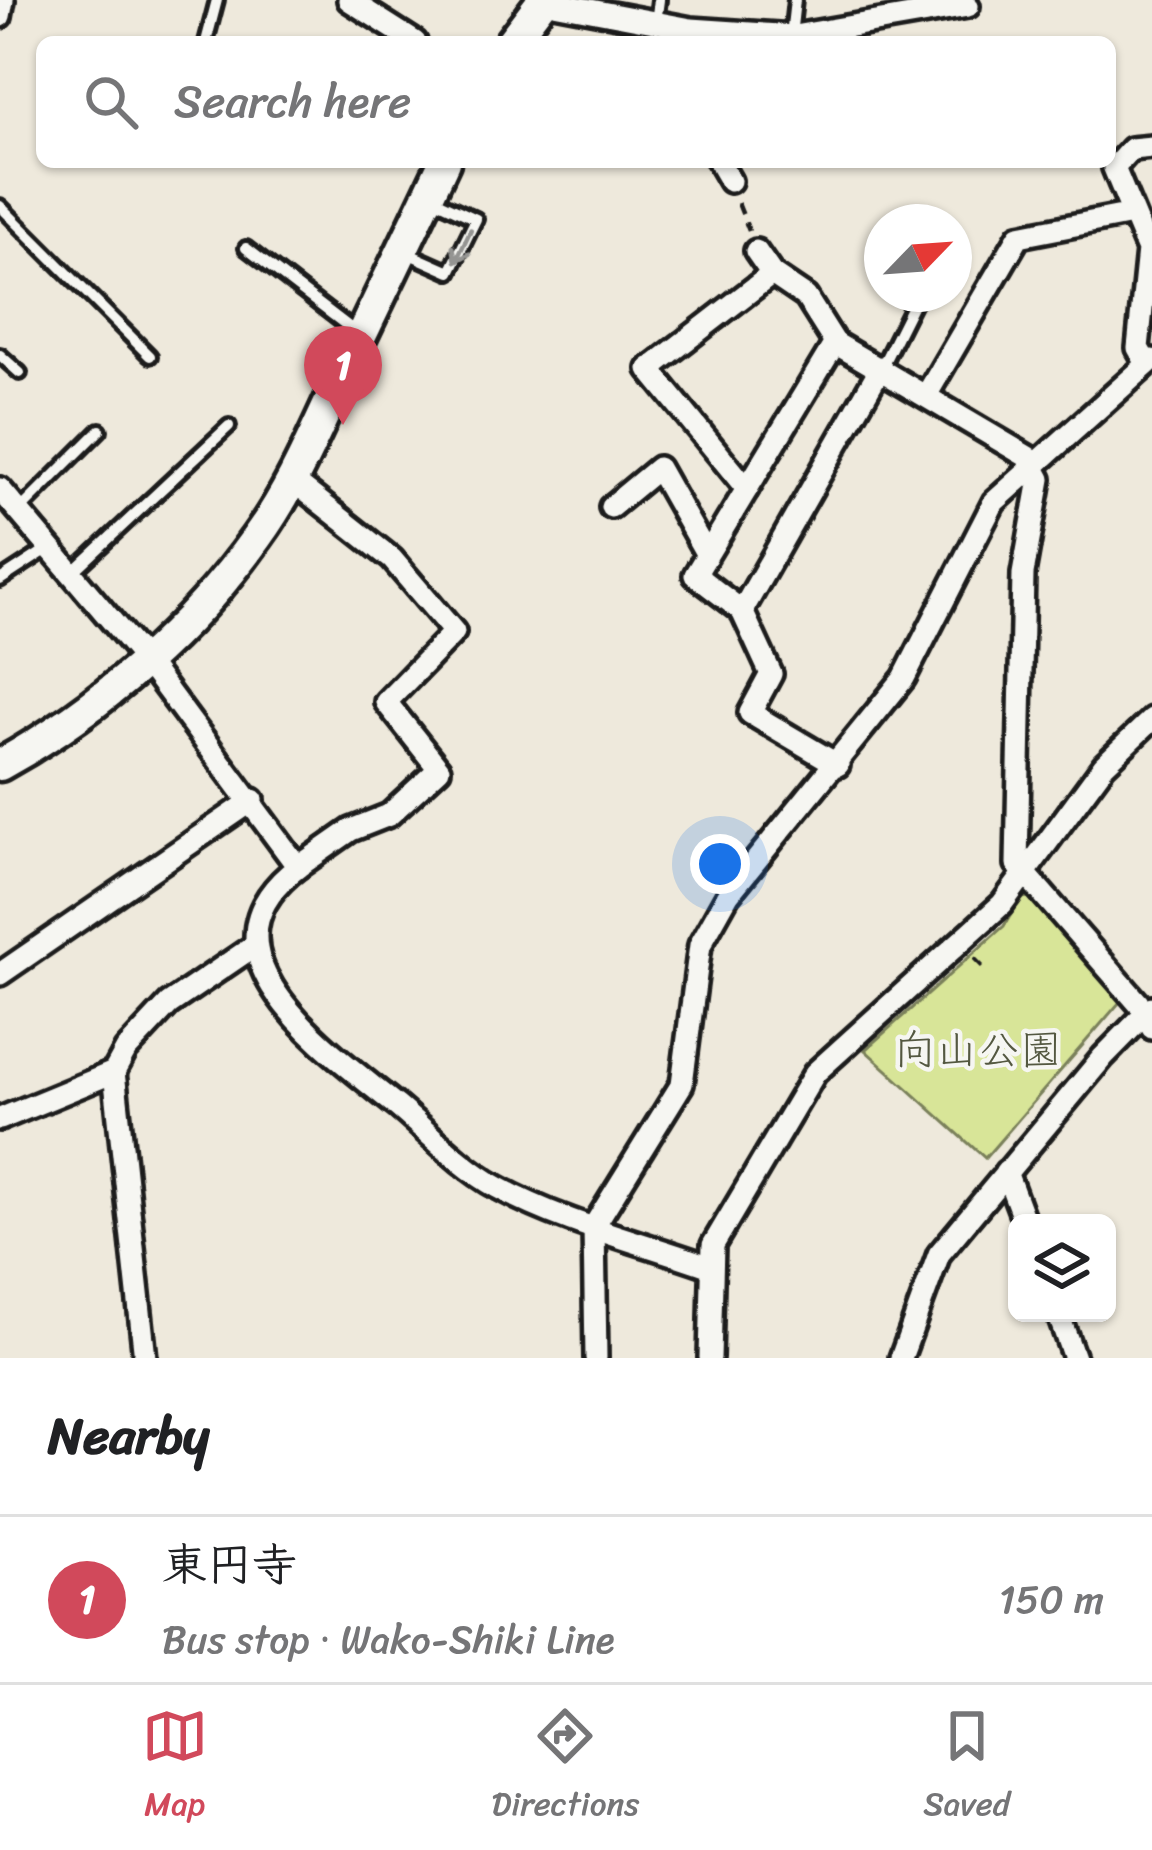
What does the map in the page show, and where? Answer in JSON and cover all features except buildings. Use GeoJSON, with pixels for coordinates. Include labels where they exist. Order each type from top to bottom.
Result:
{"type":"FeatureCollection","features":[{"type":"Feature","properties":{"kind":"main road"},"geometry":{"type":"LineString","coordinates":[[516,36],[543,0]]}},
{"type":"Feature","properties":{"kind":"main road"},"geometry":{"type":"LineString","coordinates":[[0,765],[73,720],[145,660],[230,574],[292,480],[441,168]]}},
{"type":"Feature","properties":{"kind":"street"},"geometry":{"type":"LineString","coordinates":[[0,16],[2,0]]}},
{"type":"Feature","properties":{"kind":"street"},"geometry":{"type":"LineString","coordinates":[[349,0],[406,36]]}},
{"type":"Feature","properties":{"kind":"street"},"geometry":{"type":"LineString","coordinates":[[543,0],[657,11],[691,36],[791,36],[968,6]]}},
{"type":"Feature","properties":{"kind":"street"},"geometry":{"type":"LineString","coordinates":[[1116,166],[1131,149],[1152,147]]}},
{"type":"Feature","properties":{"kind":"street"},"geometry":{"type":"LineString","coordinates":[[596,1358],[594,1226],[682,1084],[700,945],[728,895],[904,678],[994,502],[1149,361],[1138,347],[1150,250],[1114,168]]}},
{"type":"Feature","properties":{"kind":"street"},"geometry":{"type":"LineString","coordinates":[[927,394],[1019,236],[1132,214]]}},
{"type":"Feature","properties":{"kind":"street"},"geometry":{"type":"LineString","coordinates":[[756,251],[772,274],[806,297],[835,343],[1028,457],[1040,479],[1023,574],[1022,872],[1150,1016],[1006,1172],[939,1254],[901,1358]]}},
{"type":"Feature","properties":{"kind":"street"},"geometry":{"type":"LineString","coordinates":[[747,489],[650,369],[772,274]]}},
{"type":"Feature","properties":{"kind":"street"},"geometry":{"type":"LineString","coordinates":[[835,343],[695,575],[742,611],[771,674],[750,713],[838,765]]}},
{"type":"Feature","properties":{"kind":"street"},"geometry":{"type":"LineString","coordinates":[[742,611],[881,367]]}},
{"type":"Feature","properties":{"kind":"street"},"geometry":{"type":"LineString","coordinates":[[611,507],[658,468],[706,553]]}},
{"type":"Feature","properties":{"kind":"street"},"geometry":{"type":"LineString","coordinates":[[292,480],[392,559],[454,632],[386,702],[439,770],[389,815],[351,830],[280,880],[258,924],[254,946],[266,977],[299,1026],[495,1186],[711,1267]]}},
{"type":"Feature","properties":{"kind":"street"},"geometry":{"type":"LineString","coordinates":[[0,489],[145,660],[253,800],[298,867]]}},
{"type":"Feature","properties":{"kind":"street"},"geometry":{"type":"LineString","coordinates":[[710,1358],[713,1245],[815,1073],[962,945],[1001,904],[1104,765],[1152,719]]}},
{"type":"Feature","properties":{"kind":"street"},"geometry":{"type":"LineString","coordinates":[[0,974],[253,800]]}},
{"type":"Feature","properties":{"kind":"street"},"geometry":{"type":"LineString","coordinates":[[145,1358],[114,1072],[126,1050],[169,1004],[254,946]]}},
{"type":"Feature","properties":{"kind":"street"},"geometry":{"type":"LineString","coordinates":[[0,1119],[114,1072]]}},
{"type":"Feature","properties":{"kind":"street"},"geometry":{"type":"LineString","coordinates":[[1006,1172],[1021,1214]]}},
{"type":"Feature","properties":{"kind":"street"},"geometry":{"type":"LineString","coordinates":[[1061,1322],[1075,1358]]}},
{"type":"Feature","properties":{"kind":"lane"},"geometry":{"type":"LineString","coordinates":[[208,36],[217,0]]}},
{"type":"Feature","properties":{"kind":"lane"},"geometry":{"type":"LineString","coordinates":[[791,36],[795,0]]}},
{"type":"Feature","properties":{"kind":"lane"},"geometry":{"type":"LineString","coordinates":[[402,251],[450,272],[476,219],[428,197]]}},
{"type":"Feature","properties":{"kind":"lane"},"geometry":{"type":"LineString","coordinates":[[0,206],[151,356]]}},
{"type":"Feature","properties":{"kind":"lane"},"geometry":{"type":"LineString","coordinates":[[246,248],[361,336]]}},
{"type":"Feature","properties":{"kind":"lane"},"geometry":{"type":"LineString","coordinates":[[881,367],[909,312]]}},
{"type":"Feature","properties":{"kind":"lane"},"geometry":{"type":"LineString","coordinates":[[0,355],[20,373]]}},
{"type":"Feature","properties":{"kind":"lane"},"geometry":{"type":"LineString","coordinates":[[71,574],[229,426]]}},
{"type":"Feature","properties":{"kind":"lane"},"geometry":{"type":"LineString","coordinates":[[19,511],[100,430]]}},
{"type":"Feature","properties":{"kind":"lane"},"geometry":{"type":"LineString","coordinates":[[0,580],[49,548]]}},
{"type":"Feature","properties":{"kind":"path"},"geometry":{"type":"LineString","coordinates":[[724,171],[756,251]]}},
{"type":"Feature","properties":{"kind":"green space","name":"向山公園"},"geometry":{"type":"Polygon","coordinates":[[[1030,897],[1120,994],[1120,1002],[985,1158],[865,1050],[1004,926],[1021,898],[1030,897]]]}},
{"type":"Feature","properties":{"kind":"place","name":"東円寺"},"geometry":{"type":"Point","coordinates":[343,425]}}]}
